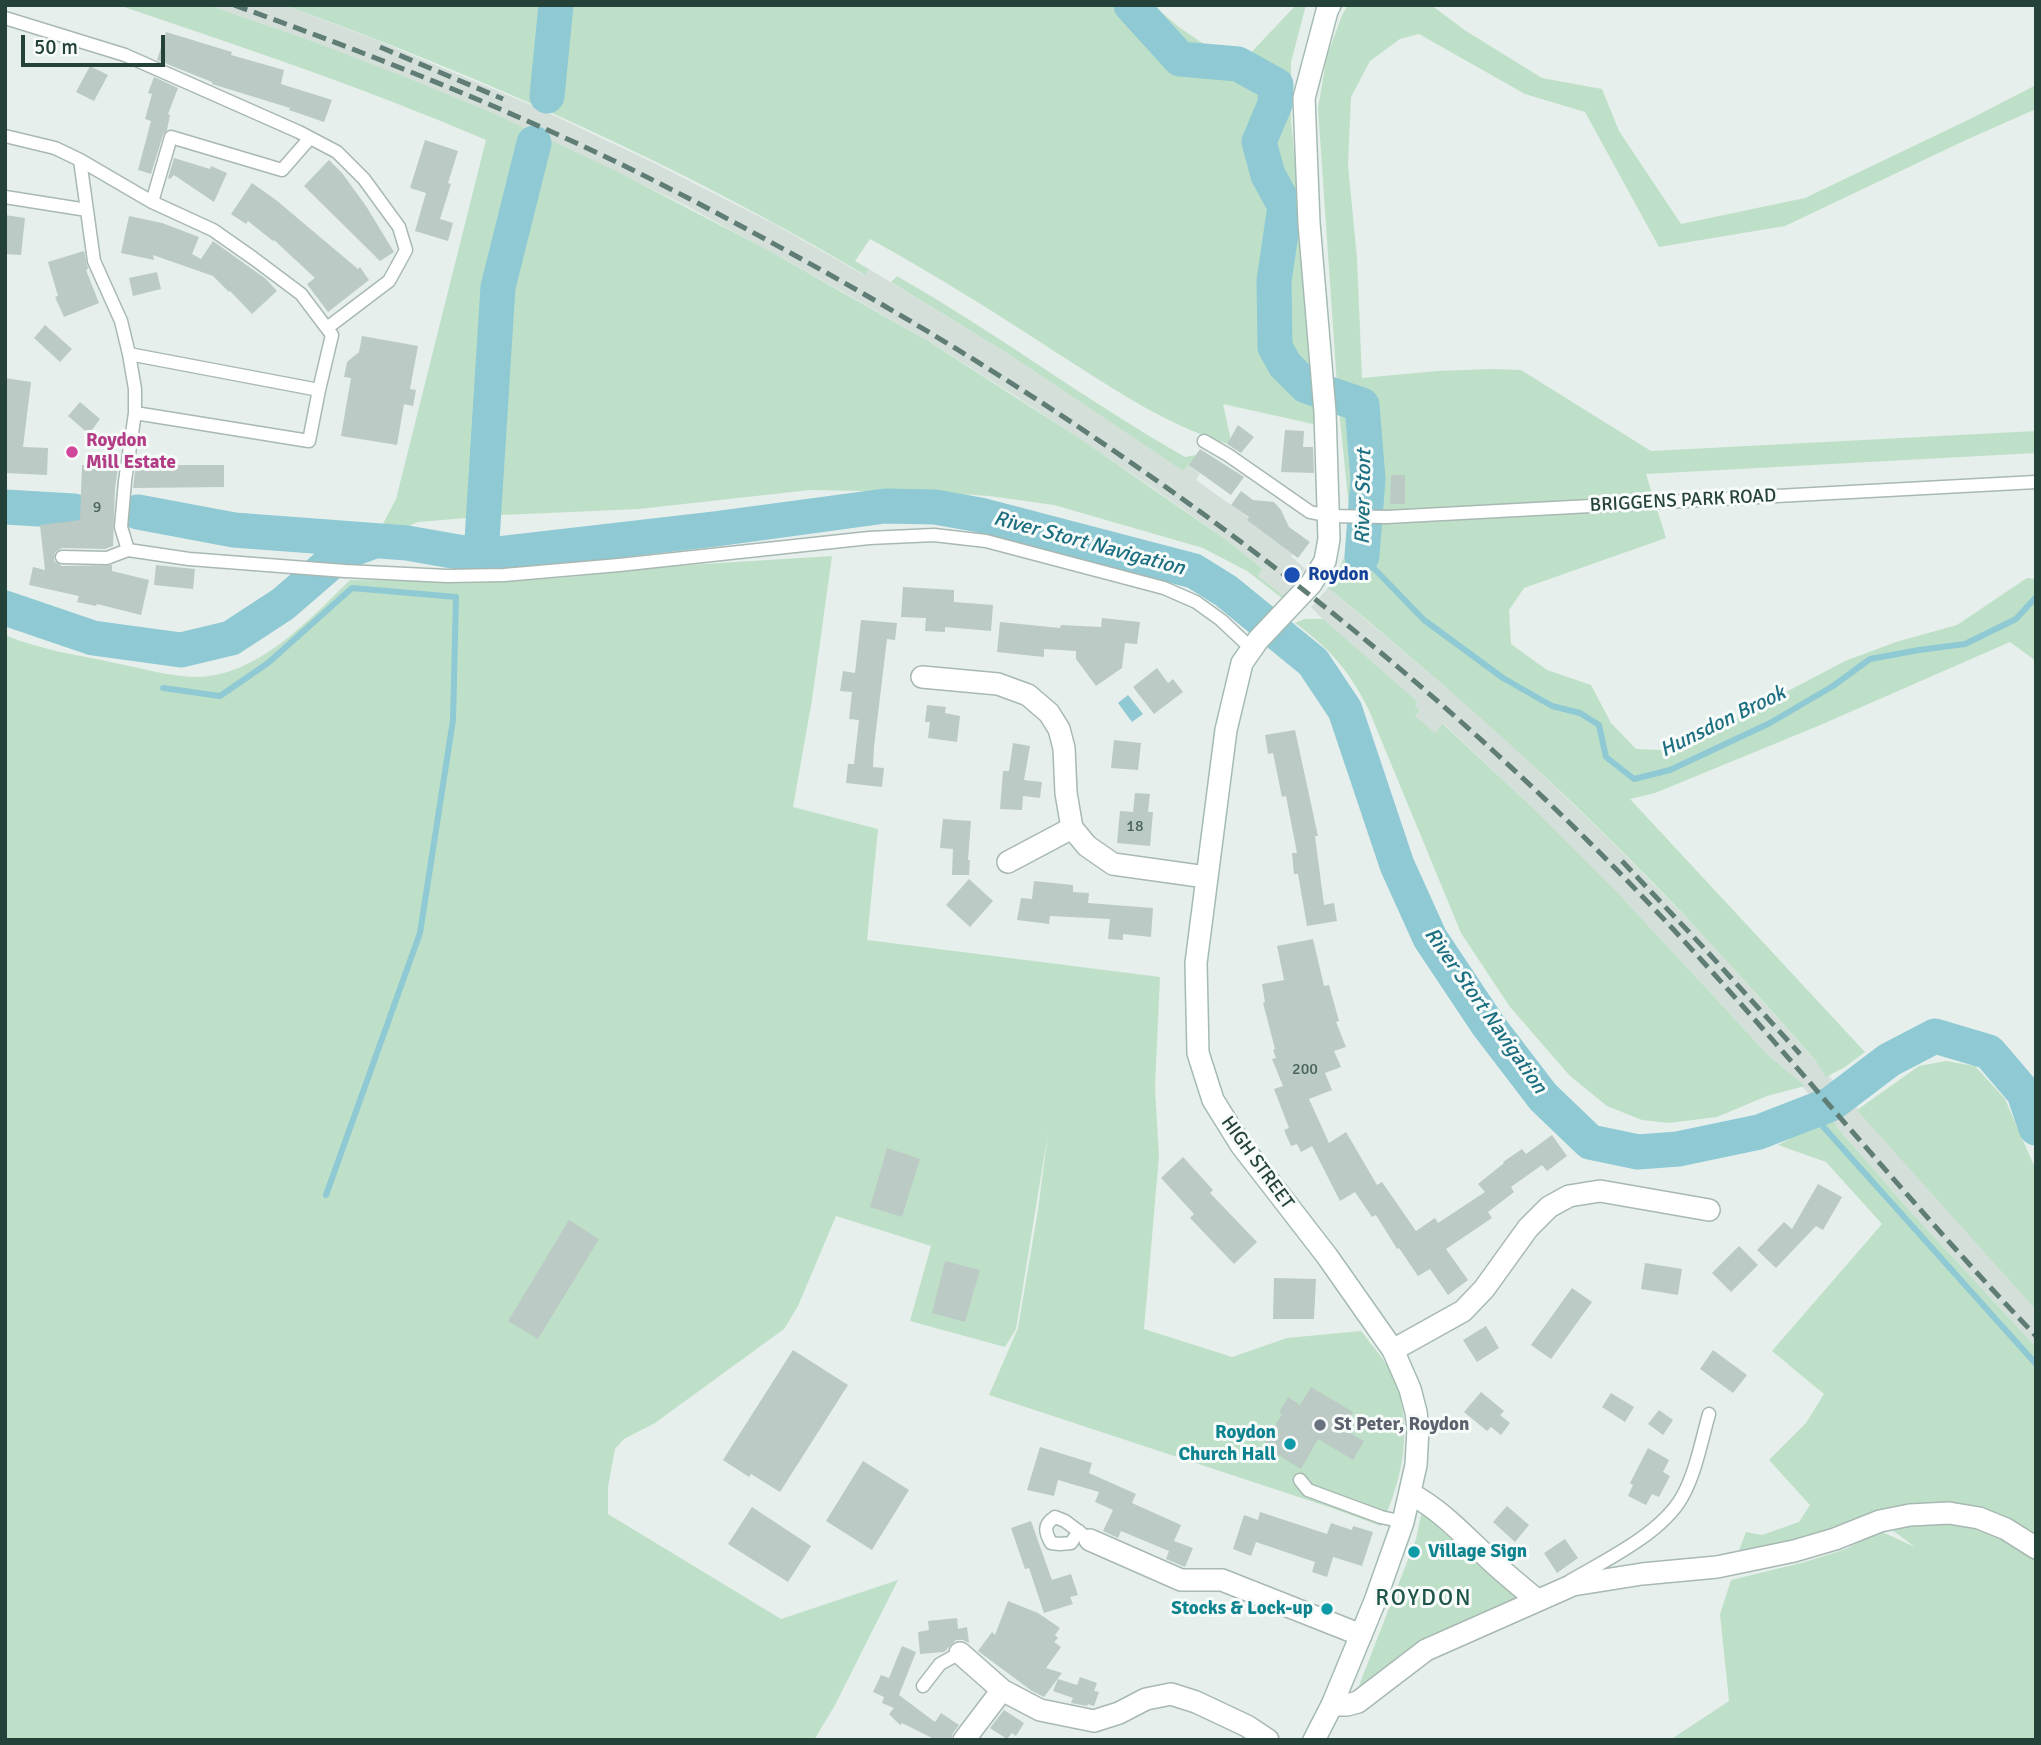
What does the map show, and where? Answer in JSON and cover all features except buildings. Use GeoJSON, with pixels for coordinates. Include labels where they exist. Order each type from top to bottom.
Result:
{"type":"FeatureCollection","features":[{"type":"Feature","properties":{"kind":"street"},"geometry":{"type":"LineString","coordinates":[[1255,644],[1311,584],[1325,561],[1329,539],[1325,412],[1309,223],[1304,98],[1330,5]]}},
{"type":"Feature","properties":{"kind":"street","name":"HIGH STREET"},"geometry":{"type":"LineString","coordinates":[[1255,644],[1242,663],[1232,701],[1206,877],[1196,963],[1198,1054],[1213,1100],[1241,1145],[1327,1256],[1393,1350],[1410,1390],[1417,1420],[1416,1465],[1411,1494],[1392,1557],[1332,1705],[1314,1740]]}},
{"type":"Feature","properties":{"kind":"street"},"geometry":{"type":"LineString","coordinates":[[922,677],[998,684],[1028,695],[1049,713],[1059,729],[1072,828],[1087,846],[1113,863],[1206,877]]}},
{"type":"Feature","properties":{"kind":"street"},"geometry":{"type":"LineString","coordinates":[[1008,862],[1072,828]]}},
{"type":"Feature","properties":{"kind":"street"},"geometry":{"type":"LineString","coordinates":[[1393,1350],[1463,1311],[1484,1290],[1528,1228],[1549,1207],[1569,1196],[1600,1191],[1709,1210]]}},
{"type":"Feature","properties":{"kind":"street"},"geometry":{"type":"LineString","coordinates":[[1411,1494],[1430,1504],[1537,1600]]}},
{"type":"Feature","properties":{"kind":"street"},"geometry":{"type":"LineString","coordinates":[[1332,1705],[1358,1702],[1426,1650],[1573,1585],[1642,1574],[1717,1567],[1794,1551],[1835,1539],[1880,1521],[1910,1516],[1949,1513],[1979,1518],[2006,1529],[2036,1548]]}},
{"type":"Feature","properties":{"kind":"street"},"geometry":{"type":"LineString","coordinates":[[1084,1536],[1181,1580],[1222,1580],[1361,1635]]}},
{"type":"Feature","properties":{"kind":"street"},"geometry":{"type":"LineString","coordinates":[[960,1654],[1002,1690],[1040,1710],[1094,1721],[1119,1713],[1146,1699],[1171,1694],[1196,1702],[1247,1726],[1268,1740]]}},
{"type":"Feature","properties":{"kind":"street"},"geometry":{"type":"LineString","coordinates":[[964,1740],[1002,1690]]}},
{"type":"Feature","properties":{"kind":"lane"},"geometry":{"type":"LineString","coordinates":[[5,18],[125,55],[337,152],[364,179],[399,227],[405,250],[389,281],[327,328]]}},
{"type":"Feature","properties":{"kind":"lane"},"geometry":{"type":"LineString","coordinates":[[5,136],[55,148],[152,202],[213,230],[301,294],[332,335],[309,441],[135,413]]}},
{"type":"Feature","properties":{"kind":"lane"},"geometry":{"type":"LineString","coordinates":[[152,202],[171,137],[282,170],[310,138]]}},
{"type":"Feature","properties":{"kind":"lane"},"geometry":{"type":"LineString","coordinates":[[80,160],[94,261],[121,321],[130,354],[135,389],[135,413],[121,527],[128,550]]}},
{"type":"Feature","properties":{"kind":"lane"},"geometry":{"type":"LineString","coordinates":[[5,197],[87,210]]}},
{"type":"Feature","properties":{"kind":"lane"},"geometry":{"type":"LineString","coordinates":[[130,354],[319,390]]}},
{"type":"Feature","properties":{"kind":"lane"},"geometry":{"type":"LineString","coordinates":[[1204,441],[1310,512],[1329,516]]}},
{"type":"Feature","properties":{"kind":"lane","name":"BRIGGENS PARK ROAD"},"geometry":{"type":"LineString","coordinates":[[1329,516],[1373,516],[2036,482]]}},
{"type":"Feature","properties":{"kind":"lane"},"geometry":{"type":"LineString","coordinates":[[62,557],[107,558],[128,550],[189,559],[345,571],[447,576],[504,575],[869,538],[934,536],[986,541],[1098,569],[1164,589],[1196,602],[1255,644]]}},
{"type":"Feature","properties":{"kind":"lane"},"geometry":{"type":"LineString","coordinates":[[1537,1600],[1610,1557],[1669,1516],[1683,1495],[1709,1414]]}},
{"type":"Feature","properties":{"kind":"lane"},"geometry":{"type":"LineString","coordinates":[[1300,1480],[1308,1490],[1381,1517],[1403,1522]]}},
{"type":"Feature","properties":{"kind":"lane"},"geometry":{"type":"LineString","coordinates":[[923,1686],[940,1664],[960,1654]]}},
{"type":"Feature","properties":{"kind":"shaded area"},"geometry":{"type":"Polygon","coordinates":[[[208,5],[284,5],[376,40],[536,107],[654,163],[774,224],[864,275],[869,269],[1010,355],[1183,471],[1188,465],[1200,473],[1196,480],[1295,551],[1291,556],[1305,569],[1284,596],[1258,576],[1263,569],[1225,539],[1017,397],[928,341],[687,206],[491,112],[312,41],[208,5]]]}},
{"type":"Feature","properties":{"kind":"shaded area"},"geometry":{"type":"Polygon","coordinates":[[[1328,588],[1463,701],[1523,756],[1712,944],[2036,1310],[2036,1347],[1909,1210],[1795,1078],[1769,1056],[1618,893],[1444,724],[1435,734],[1415,716],[1420,710],[1415,706],[1418,702],[1329,626],[1311,607],[1328,588]]]}},
{"type":"Feature","properties":{"kind":"green space"},"geometry":{"type":"Polygon","coordinates":[[[118,5],[208,5],[312,41],[491,112],[618,172],[764,248],[928,341],[1082,440],[1225,539],[1263,569],[1258,576],[1284,596],[1282,598],[1247,571],[1203,548],[1054,505],[989,496],[931,492],[810,490],[639,509],[418,522],[374,541],[396,499],[486,140],[350,86],[118,5]]]}},
{"type":"Feature","properties":{"kind":"green space"},"geometry":{"type":"Polygon","coordinates":[[[284,5],[1153,5],[1180,28],[1225,58],[1244,60],[1296,5],[1306,5],[1291,62],[1291,121],[1322,426],[1223,404],[1232,445],[1186,428],[1120,393],[965,294],[870,239],[855,261],[869,269],[865,275],[725,197],[581,126],[433,62],[284,5]]]}},
{"type":"Feature","properties":{"kind":"green space"},"geometry":{"type":"Polygon","coordinates":[[[1348,5],[1431,5],[1466,31],[1542,78],[1602,89],[1619,131],[1681,224],[1805,198],[2036,85],[2036,109],[1785,226],[1659,247],[1585,112],[1525,94],[1419,34],[1400,39],[1370,61],[1351,97],[1348,165],[1357,258],[1362,378],[1437,371],[1521,370],[1651,451],[2036,431],[2036,453],[1646,474],[1666,538],[1524,588],[1509,610],[1511,644],[1547,670],[1591,685],[1611,723],[1636,749],[1661,750],[1697,739],[1845,661],[1896,642],[1957,625],[2027,578],[2036,579],[2036,663],[2010,642],[1818,726],[1655,793],[1630,799],[1865,1052],[1826,1077],[1815,1060],[1722,956],[1585,815],[1416,661],[1328,588],[1335,579],[1345,555],[1349,508],[1338,400],[1318,108],[1327,56],[1348,5]]]}},
{"type":"Feature","properties":{"kind":"green space"},"geometry":{"type":"Polygon","coordinates":[[[897,276],[1185,457],[1196,455],[1201,458],[1194,469],[1188,465],[1183,471],[1010,355],[891,282],[897,276]]]}},
{"type":"Feature","properties":{"kind":"green space"},"geometry":{"type":"Polygon","coordinates":[[[832,556],[812,700],[793,807],[878,829],[867,940],[1160,977],[1155,1088],[1159,1156],[1144,1329],[1232,1357],[1287,1338],[1361,1331],[1394,1377],[1404,1422],[1401,1467],[1381,1526],[989,1395],[1018,1328],[1048,1133],[1016,1329],[1005,1347],[910,1321],[931,1246],[836,1216],[798,1306],[784,1329],[655,1423],[624,1439],[615,1449],[608,1487],[608,1514],[781,1619],[898,1580],[835,1705],[814,1740],[5,1740],[5,635],[59,652],[164,673],[194,677],[217,675],[239,668],[280,644],[350,580],[502,581],[672,566],[832,556]]]}},
{"type":"Feature","properties":{"kind":"green space"},"geometry":{"type":"Polygon","coordinates":[[[1305,619],[1323,619],[1418,702],[1415,706],[1420,710],[1415,716],[1435,733],[1443,724],[1531,806],[1618,893],[1769,1056],[1805,1086],[1767,1096],[1717,1117],[1669,1123],[1642,1120],[1607,1106],[1570,1076],[1510,1007],[1461,933],[1368,708],[1337,661],[1295,623],[1305,619]]]}},
{"type":"Feature","properties":{"kind":"green space"},"geometry":{"type":"Polygon","coordinates":[[[1946,1061],[1975,1066],[2005,1099],[2036,1170],[2036,1310],[1857,1110],[1919,1066],[1946,1061]]]}},
{"type":"Feature","properties":{"kind":"green space"},"geometry":{"type":"Polygon","coordinates":[[[1831,1117],[1909,1210],[2036,1347],[2036,1740],[1670,1740],[1729,1701],[1720,1614],[1731,1580],[1846,1549],[1880,1531],[1915,1547],[1880,1521],[1733,1566],[1746,1532],[1762,1535],[1799,1522],[1810,1505],[1769,1460],[1806,1423],[1824,1394],[1772,1351],[1882,1224],[1826,1162],[1778,1145],[1831,1117]]]}},
{"type":"Feature","properties":{"kind":"green space"},"geometry":{"type":"Polygon","coordinates":[[[1422,1511],[1520,1597],[1440,1632],[1408,1650],[1361,1691],[1358,1688],[1416,1539],[1422,1511]]]}},
{"type":"Feature","properties":{"kind":"water"},"geometry":{"type":"Polygon","coordinates":[[[1128,695],[1143,714],[1132,722],[1118,703],[1128,695]]]}},
{"type":"Feature","properties":{"kind":"waterway"},"geometry":{"type":"LineString","coordinates":[[547,96],[556,5]]}},
{"type":"Feature","properties":{"kind":"waterway","name":"River Stort"},"geometry":{"type":"LineString","coordinates":[[1131,5],[1180,59],[1238,64],[1276,85],[1275,104],[1259,142],[1268,175],[1285,206],[1274,281],[1275,347],[1285,365],[1306,386],[1362,405],[1368,479],[1362,556]]}},
{"type":"Feature","properties":{"kind":"waterway"},"geometry":{"type":"LineString","coordinates":[[481,556],[498,287],[534,143]]}},
{"type":"Feature","properties":{"kind":"waterway","name":"River Stort Navigation"},"geometry":{"type":"LineString","coordinates":[[138,512],[234,530],[407,543],[481,556],[885,506],[935,507],[980,515],[1194,571],[1226,591],[1313,662],[1345,710],[1397,865],[1430,938],[1488,1025],[1543,1097],[1590,1142],[1638,1152],[1678,1149],[1759,1132],[1831,1104],[1889,1060],[1935,1036],[1989,1052],[2024,1093],[2036,1128]]}},
{"type":"Feature","properties":{"kind":"waterway"},"geometry":{"type":"LineString","coordinates":[[5,507],[74,511]]}},
{"type":"Feature","properties":{"kind":"waterway","name":"River Stort Navigation"},"geometry":{"type":"LineString","coordinates":[[5,608],[93,638],[181,650],[231,638],[283,604],[342,553],[374,541]]}},
{"type":"Feature","properties":{"kind":"waterway","name":"Hunsdon Brook"},"geometry":{"type":"LineString","coordinates":[[1362,556],[1424,620],[1503,678],[1552,706],[1580,713],[1599,725],[1606,757],[1634,779],[1670,770],[1770,723],[1833,686],[1870,659],[1965,644],[2016,619],[2036,597]]}},
{"type":"Feature","properties":{"kind":"waterway"},"geometry":{"type":"LineString","coordinates":[[163,688],[220,696],[268,663],[352,588],[456,597],[453,720],[420,933],[326,1195]]}},
{"type":"Feature","properties":{"kind":"waterway"},"geometry":{"type":"LineString","coordinates":[[1810,1112],[2036,1364]]}},
{"type":"Feature","properties":{"kind":"railway"},"geometry":{"type":"LineString","coordinates":[[234,5],[513,115],[706,207],[903,317],[1007,381],[1110,448],[1210,519],[1308,593],[1403,671],[1495,752],[1584,837],[1700,959],[1922,1212],[2036,1336]]}},
{"type":"Feature","properties":{"kind":"railway"},"geometry":{"type":"LineString","coordinates":[[380,47],[503,99]]}},
{"type":"Feature","properties":{"kind":"railway"},"geometry":{"type":"LineString","coordinates":[[1622,861],[1800,1054]]}},
{"type":"Feature","properties":{"kind":"place","name":"Roydon Mill Estate"},"geometry":{"type":"Point","coordinates":[72,452]}},
{"type":"Feature","properties":{"kind":"place","name":"Roydon"},"geometry":{"type":"Point","coordinates":[1292,575]}},
{"type":"Feature","properties":{"kind":"place","name":"St Peter, Roydon"},"geometry":{"type":"Point","coordinates":[1320,1425]}},
{"type":"Feature","properties":{"kind":"place","name":"Roydon Church Hall"},"geometry":{"type":"Point","coordinates":[1290,1444]}},
{"type":"Feature","properties":{"kind":"place","name":"Village Sign"},"geometry":{"type":"Point","coordinates":[1414,1552]}},
{"type":"Feature","properties":{"kind":"place","name":"Stocks & Lock-up"},"geometry":{"type":"Point","coordinates":[1327,1609]}},
{"type":"Feature","properties":{"kind":"district","name":"ROYDON"},"geometry":{"type":"Point","coordinates":[1424,1599]}}]}
